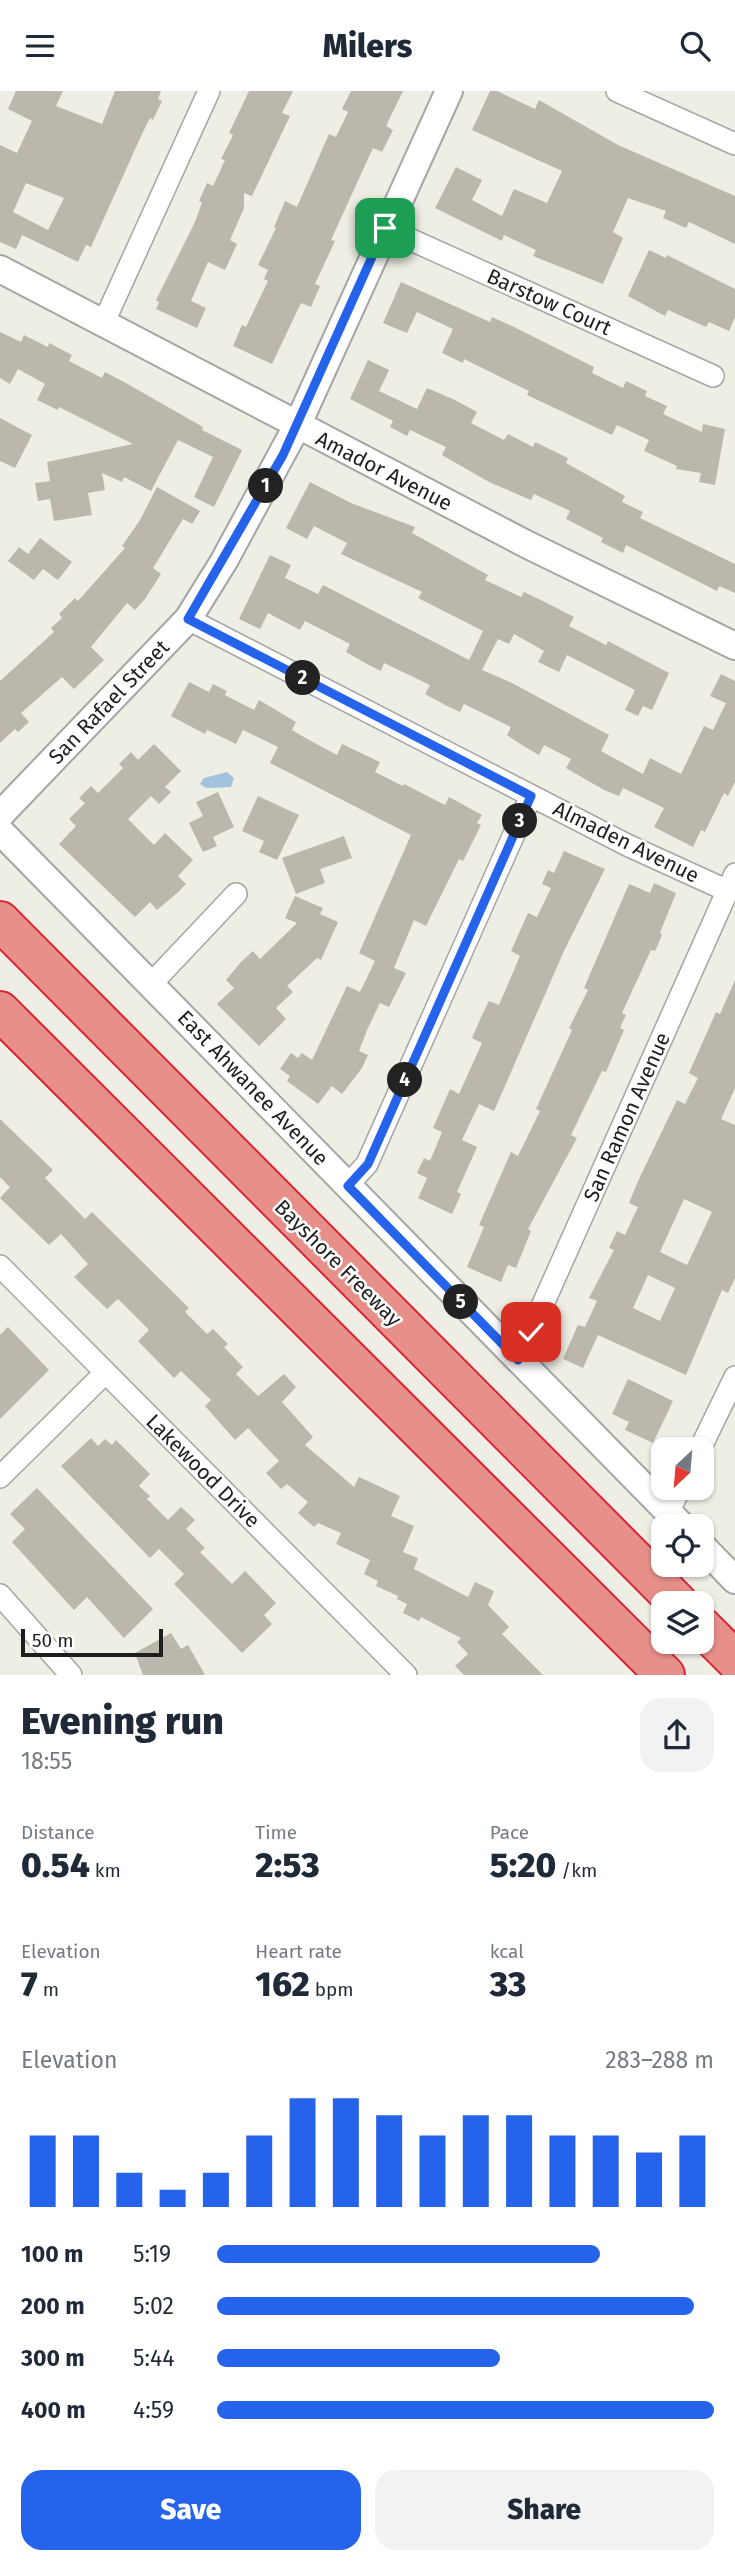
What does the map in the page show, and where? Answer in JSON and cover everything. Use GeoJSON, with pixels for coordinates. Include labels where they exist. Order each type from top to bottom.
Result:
{"type":"FeatureCollection","features":[{"type":"Feature","properties":{"kind":"highway","name":"Bayshore Freeway"},"geometry":{"type":"LineString","coordinates":[[0,921],[666,1591]]}},
{"type":"Feature","properties":{"kind":"highway"},"geometry":{"type":"LineString","coordinates":[[0,1011],[665,1675]]}},
{"type":"Feature","properties":{"kind":"highway"},"geometry":{"type":"LineString","coordinates":[[714,1639],[735,1660]]}},
{"type":"Feature","properties":{"kind":"street"},"geometry":{"type":"LineString","coordinates":[[103,324],[209,91]]}},
{"type":"Feature","properties":{"kind":"street","name":"San Rafael Street"},"geometry":{"type":"LineString","coordinates":[[0,815],[188,619],[224,561],[297,426],[449,91]]}},
{"type":"Feature","properties":{"kind":"street"},"geometry":{"type":"LineString","coordinates":[[617,91],[735,144]]}},
{"type":"Feature","properties":{"kind":"street","name":"Barstow Court"},"geometry":{"type":"LineString","coordinates":[[385,228],[713,376]]}},
{"type":"Feature","properties":{"kind":"street","name":"Amador Avenue"},"geometry":{"type":"LineString","coordinates":[[0,269],[528,545],[735,646]]}},
{"type":"Feature","properties":{"kind":"street","name":"Almaden Avenue"},"geometry":{"type":"LineString","coordinates":[[188,619],[627,845],[731,883]]}},
{"type":"Feature","properties":{"kind":"street"},"geometry":{"type":"LineString","coordinates":[[348,1186],[368,1164],[531,796]]}},
{"type":"Feature","properties":{"kind":"street","name":"East Ahwanee Avenue"},"geometry":{"type":"LineString","coordinates":[[0,831],[670,1514]]}},
{"type":"Feature","properties":{"kind":"street","name":"San Ramon Avenue"},"geometry":{"type":"LineString","coordinates":[[518,1360],[731,883]]}},
{"type":"Feature","properties":{"kind":"street"},"geometry":{"type":"LineString","coordinates":[[151,984],[236,894]]}},
{"type":"Feature","properties":{"kind":"street","name":"Lakewood Drive"},"geometry":{"type":"LineString","coordinates":[[0,1266],[406,1675]]}},
{"type":"Feature","properties":{"kind":"street"},"geometry":{"type":"LineString","coordinates":[[0,1477],[105,1373]]}},
{"type":"Feature","properties":{"kind":"street"},"geometry":{"type":"LineString","coordinates":[[706,1437],[735,1377]]}},
{"type":"Feature","properties":{"kind":"street"},"geometry":{"type":"LineString","coordinates":[[714,1558],[735,1580]]}},
{"type":"Feature","properties":{"kind":"street"},"geometry":{"type":"LineString","coordinates":[[0,1595],[71,1675]]}},
{"type":"Feature","properties":{"kind":"water"},"geometry":{"type":"Polygon","coordinates":[[[227,772],[234,778],[231,787],[206,788],[200,784],[204,778],[227,772]]]}},
{"type":"Feature","properties":{"kind":"building"},"geometry":{"type":"Polygon","coordinates":[[[16,91],[63,91],[56,106],[102,124],[115,91],[161,91],[158,99],[162,101],[153,120],[150,118],[142,134],[91,247],[86,245],[78,262],[22,235],[16,249],[0,242],[0,145],[17,153],[32,121],[8,109],[16,91]],[[26,183],[13,212],[48,230],[64,198],[26,183]]]}},
{"type":"Feature","properties":{"kind":"building"},"geometry":{"type":"Polygon","coordinates":[[[249,91],[293,91],[282,113],[290,116],[252,196],[244,193],[244,208],[230,240],[237,244],[225,270],[208,262],[191,301],[206,308],[197,328],[156,309],[159,302],[156,300],[195,222],[202,202],[199,201],[207,183],[213,186],[225,160],[221,159],[233,135],[229,133],[249,91]]]}},
{"type":"Feature","properties":{"kind":"building"},"geometry":{"type":"Polygon","coordinates":[[[351,91],[403,91],[386,126],[393,130],[382,152],[373,148],[331,240],[335,241],[315,284],[320,286],[311,307],[301,303],[272,364],[233,346],[242,325],[246,327],[268,281],[264,279],[268,270],[258,265],[276,228],[274,227],[285,201],[297,207],[329,134],[336,137],[348,112],[342,109],[351,91]]]}},
{"type":"Feature","properties":{"kind":"building"},"geometry":{"type":"Polygon","coordinates":[[[490,91],[497,91],[535,109],[539,100],[618,145],[735,196],[735,244],[689,222],[686,228],[663,218],[666,211],[628,198],[613,232],[623,238],[603,284],[533,256],[536,250],[504,235],[502,241],[435,208],[456,167],[482,180],[472,200],[502,216],[514,189],[547,203],[562,171],[472,130],[490,91]]]}},
{"type":"Feature","properties":{"kind":"building"},"geometry":{"type":"Polygon","coordinates":[[[649,250],[666,258],[667,255],[735,289],[735,317],[729,331],[709,322],[706,327],[668,310],[665,316],[628,296],[649,250]]]}},
{"type":"Feature","properties":{"kind":"building"},"geometry":{"type":"Polygon","coordinates":[[[401,282],[490,322],[492,317],[514,327],[594,367],[592,373],[623,388],[626,381],[647,391],[645,396],[667,406],[663,414],[702,432],[703,424],[725,429],[715,485],[699,482],[701,473],[676,469],[677,466],[644,451],[649,440],[617,425],[612,435],[527,395],[529,391],[464,359],[463,363],[442,353],[453,329],[417,312],[407,333],[383,323],[401,282]]]}},
{"type":"Feature","properties":{"kind":"building"},"geometry":{"type":"Polygon","coordinates":[[[0,332],[21,342],[24,335],[48,347],[49,343],[72,355],[69,361],[102,378],[105,372],[203,427],[202,430],[242,450],[214,507],[194,497],[213,457],[178,440],[151,491],[124,477],[122,482],[102,473],[105,490],[88,493],[92,515],[54,521],[50,499],[38,501],[35,483],[50,481],[47,462],[133,444],[59,407],[58,410],[37,400],[45,384],[18,369],[10,384],[0,378],[0,332]]]}},
{"type":"Feature","properties":{"kind":"building"},"geometry":{"type":"Polygon","coordinates":[[[368,360],[389,370],[379,391],[417,409],[427,388],[455,400],[477,412],[471,423],[504,440],[508,434],[533,447],[535,442],[568,458],[566,463],[625,496],[622,502],[643,512],[640,518],[735,564],[735,593],[719,586],[717,591],[626,545],[623,553],[601,542],[603,538],[566,519],[570,511],[534,494],[531,500],[489,482],[442,455],[446,447],[410,430],[407,436],[390,427],[393,421],[350,399],[368,360]]]}},
{"type":"Feature","properties":{"kind":"building"},"geometry":{"type":"Polygon","coordinates":[[[0,418],[32,435],[15,468],[0,461],[0,418]]]}},
{"type":"Feature","properties":{"kind":"building"},"geometry":{"type":"Polygon","coordinates":[[[310,482],[351,503],[415,527],[412,533],[488,575],[485,580],[521,597],[524,592],[545,602],[574,617],[569,626],[606,645],[608,641],[669,673],[652,710],[643,706],[638,716],[625,710],[635,690],[567,655],[559,672],[538,662],[544,651],[514,634],[509,644],[498,639],[482,670],[609,735],[601,751],[643,774],[650,758],[681,774],[704,726],[713,730],[726,703],[710,696],[721,674],[735,681],[735,782],[728,796],[724,793],[705,832],[701,830],[693,847],[654,827],[664,808],[623,788],[619,796],[604,790],[566,768],[571,759],[544,745],[539,755],[507,735],[511,727],[464,704],[460,712],[447,706],[425,694],[430,685],[384,663],[381,671],[367,664],[346,652],[350,644],[305,621],[300,630],[268,613],[260,629],[239,619],[270,555],[291,565],[285,578],[318,594],[323,585],[469,660],[483,631],[418,598],[422,592],[341,554],[347,543],[314,526],[307,539],[286,528],[310,482]]]}},
{"type":"Feature","properties":{"kind":"building"},"geometry":{"type":"Polygon","coordinates":[[[157,487],[200,511],[192,524],[183,519],[153,568],[161,574],[145,599],[135,610],[127,603],[91,647],[104,660],[74,689],[62,677],[21,713],[29,722],[18,732],[15,729],[0,743],[0,681],[54,632],[51,628],[62,618],[59,614],[75,598],[78,601],[125,548],[122,546],[140,520],[157,487]]]}},
{"type":"Feature","properties":{"kind":"building"},"geometry":{"type":"Polygon","coordinates":[[[40,538],[72,562],[58,580],[43,569],[34,580],[8,561],[19,547],[28,554],[40,538]]]}},
{"type":"Feature","properties":{"kind":"building"},"geometry":{"type":"Polygon","coordinates":[[[189,682],[209,692],[213,684],[227,691],[225,695],[254,710],[259,700],[296,722],[292,730],[337,755],[342,744],[380,762],[375,772],[445,805],[449,797],[482,815],[477,823],[481,825],[463,861],[459,859],[426,926],[414,920],[394,968],[406,973],[389,1007],[380,1003],[367,1030],[359,1051],[368,1055],[362,1068],[342,1094],[332,1086],[318,1104],[287,1081],[290,1076],[280,1069],[291,1053],[298,1058],[302,1053],[312,1060],[347,986],[360,992],[375,961],[359,953],[411,835],[270,763],[278,747],[243,730],[236,744],[207,730],[205,734],[171,716],[189,682]]]}},
{"type":"Feature","properties":{"kind":"building"},"geometry":{"type":"Polygon","coordinates":[[[154,744],[181,771],[165,787],[171,792],[159,804],[151,796],[128,819],[154,845],[165,833],[193,860],[178,876],[186,884],[176,894],[157,910],[150,902],[135,917],[59,844],[76,826],[69,819],[85,803],[79,798],[91,786],[98,793],[123,768],[119,764],[131,752],[138,760],[154,744]]]}},
{"type":"Feature","properties":{"kind":"building"},"geometry":{"type":"Polygon","coordinates":[[[218,792],[234,827],[213,837],[217,846],[203,852],[189,823],[203,816],[196,802],[218,792]]]}},
{"type":"Feature","properties":{"kind":"building"},"geometry":{"type":"Polygon","coordinates":[[[258,796],[299,815],[277,860],[259,852],[264,841],[242,831],[258,796]]]}},
{"type":"Feature","properties":{"kind":"building"},"geometry":{"type":"Polygon","coordinates":[[[344,836],[352,858],[320,869],[325,883],[296,894],[282,858],[344,836]]]}},
{"type":"Feature","properties":{"kind":"building"},"geometry":{"type":"Polygon","coordinates":[[[564,851],[605,869],[564,951],[494,1111],[479,1104],[462,1140],[477,1147],[457,1192],[461,1194],[452,1214],[418,1198],[427,1178],[417,1173],[424,1158],[430,1161],[442,1132],[433,1128],[450,1089],[459,1094],[482,1043],[472,1038],[482,1015],[489,1001],[499,1005],[520,956],[511,951],[528,913],[537,917],[551,888],[542,884],[548,870],[554,873],[564,851]]]}},
{"type":"Feature","properties":{"kind":"building"},"geometry":{"type":"Polygon","coordinates":[[[654,883],[676,893],[660,933],[662,935],[655,951],[651,950],[622,1013],[626,1015],[620,1028],[624,1030],[606,1072],[602,1071],[571,1135],[577,1138],[528,1229],[531,1231],[516,1268],[508,1265],[501,1282],[467,1267],[484,1227],[479,1225],[511,1152],[518,1156],[540,1111],[536,1109],[572,1030],[569,1028],[588,990],[584,988],[629,884],[650,893],[654,883]]]}},
{"type":"Feature","properties":{"kind":"building"},"geometry":{"type":"Polygon","coordinates":[[[295,896],[323,908],[320,914],[338,922],[321,960],[317,958],[287,986],[293,992],[276,1008],[286,1019],[259,1046],[217,1004],[234,988],[226,980],[241,962],[253,951],[260,959],[297,923],[285,918],[295,896]]]}},
{"type":"Feature","properties":{"kind":"building"},"geometry":{"type":"Polygon","coordinates":[[[735,980],[735,1088],[721,1119],[735,1125],[735,1278],[728,1293],[722,1290],[686,1375],[598,1335],[583,1368],[563,1359],[578,1325],[585,1327],[597,1301],[589,1298],[614,1250],[609,1248],[617,1231],[625,1235],[638,1207],[629,1203],[639,1179],[677,1100],[685,1104],[698,1078],[689,1073],[716,1012],[720,1014],[735,980]],[[684,1199],[660,1252],[687,1265],[712,1212],[684,1199]],[[648,1275],[633,1308],[660,1321],[675,1288],[648,1275]]]}},
{"type":"Feature","properties":{"kind":"building"},"geometry":{"type":"Polygon","coordinates":[[[0,1119],[53,1170],[45,1178],[85,1219],[92,1212],[189,1308],[185,1312],[207,1334],[213,1329],[228,1344],[224,1347],[243,1367],[236,1374],[258,1396],[284,1374],[296,1387],[282,1402],[313,1437],[305,1445],[354,1487],[359,1477],[400,1496],[391,1516],[414,1526],[403,1552],[418,1558],[414,1569],[468,1597],[475,1582],[494,1591],[488,1605],[509,1627],[502,1634],[543,1675],[464,1675],[455,1666],[468,1654],[457,1642],[461,1638],[421,1617],[419,1621],[403,1613],[407,1604],[397,1599],[398,1596],[376,1586],[378,1581],[364,1574],[370,1560],[336,1544],[341,1533],[318,1523],[314,1527],[298,1513],[308,1502],[287,1484],[281,1489],[266,1473],[279,1461],[248,1428],[235,1440],[205,1406],[211,1400],[181,1371],[174,1378],[138,1341],[149,1330],[118,1299],[107,1309],[74,1277],[88,1264],[61,1234],[49,1245],[0,1198],[10,1187],[0,1177],[0,1119]]]}},
{"type":"Feature","properties":{"kind":"building"},"geometry":{"type":"Polygon","coordinates":[[[8,1327],[49,1370],[0,1419],[0,1335],[8,1327]]]}},
{"type":"Feature","properties":{"kind":"building"},"geometry":{"type":"Polygon","coordinates":[[[628,1379],[673,1401],[656,1437],[651,1437],[651,1442],[625,1430],[629,1422],[612,1414],[628,1379]]]}},
{"type":"Feature","properties":{"kind":"building"},"geometry":{"type":"Polygon","coordinates":[[[91,1438],[98,1446],[105,1439],[112,1445],[116,1440],[150,1474],[139,1486],[150,1496],[147,1499],[168,1520],[181,1507],[195,1520],[186,1529],[205,1548],[200,1552],[232,1584],[245,1571],[276,1603],[264,1615],[272,1624],[242,1653],[174,1584],[184,1574],[159,1549],[150,1558],[61,1466],[91,1438]]]}},
{"type":"Feature","properties":{"kind":"building"},"geometry":{"type":"Polygon","coordinates":[[[37,1488],[153,1609],[124,1638],[87,1597],[74,1610],[12,1542],[25,1529],[10,1514],[37,1488]]]}},
{"type":"Feature","properties":{"kind":"building"},"geometry":{"type":"Polygon","coordinates":[[[171,1633],[181,1649],[188,1645],[205,1675],[143,1675],[135,1653],[171,1633]]]}},
{"type":"Feature","properties":{"kind":"route"},"geometry":{"type":"LineString","coordinates":[[385,228],[311,398],[283,455],[188,619],[531,796],[368,1164],[348,1186],[518,1360],[531,1332]]}}]}
